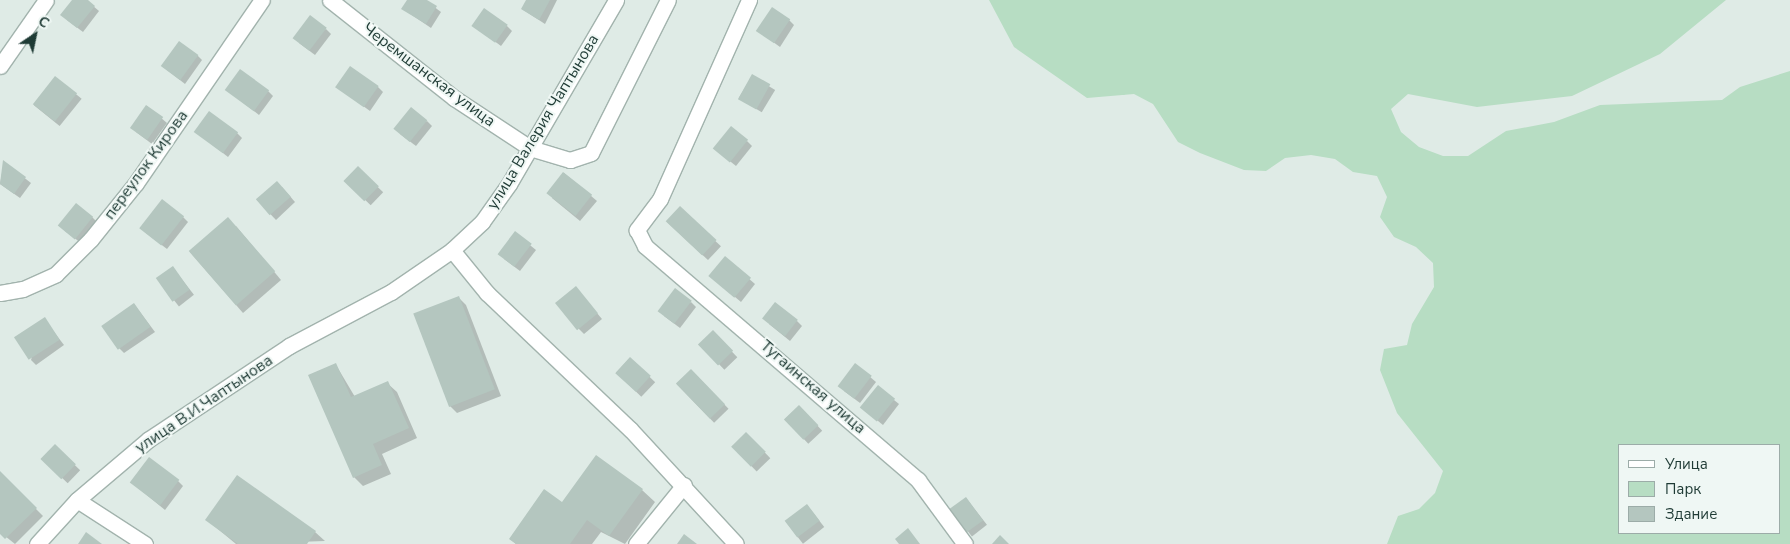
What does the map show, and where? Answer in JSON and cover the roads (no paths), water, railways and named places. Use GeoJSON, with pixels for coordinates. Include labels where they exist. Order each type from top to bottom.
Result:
{"type":"FeatureCollection","features":[{"type":"Feature","properties":{"kind":"street"},"geometry":{"type":"LineString","coordinates":[[0,66],[46,0]]}},
{"type":"Feature","properties":{"kind":"street","name":"переулок Кирова"},"geometry":{"type":"LineString","coordinates":[[0,293],[23,289],[56,274],[91,239],[136,183],[262,0]]}},
{"type":"Feature","properties":{"kind":"street","name":"Черемшанская улица"},"geometry":{"type":"LineString","coordinates":[[330,0],[454,98],[530,148],[570,160],[591,152],[668,0]]}},
{"type":"Feature","properties":{"kind":"street","name":"улица Валерия Чаптынова"},"geometry":{"type":"LineString","coordinates":[[390,292],[452,250],[482,222],[530,148],[616,0]]}},
{"type":"Feature","properties":{"kind":"street","name":"Тугаинская улица"},"geometry":{"type":"LineString","coordinates":[[749,0],[660,199],[637,230],[645,246],[918,480],[966,544]]}},
{"type":"Feature","properties":{"kind":"street"},"geometry":{"type":"LineString","coordinates":[[452,250],[533,340],[684,484],[736,544]]}},
{"type":"Feature","properties":{"kind":"street","name":"улица В.И.Чаптынова"},"geometry":{"type":"LineString","coordinates":[[37,544],[77,500],[149,439],[289,346],[390,292]]}},
{"type":"Feature","properties":{"kind":"street"},"geometry":{"type":"LineString","coordinates":[[636,544],[684,484]]}},
{"type":"Feature","properties":{"kind":"street"},"geometry":{"type":"LineString","coordinates":[[77,500],[145,544]]}}]}
